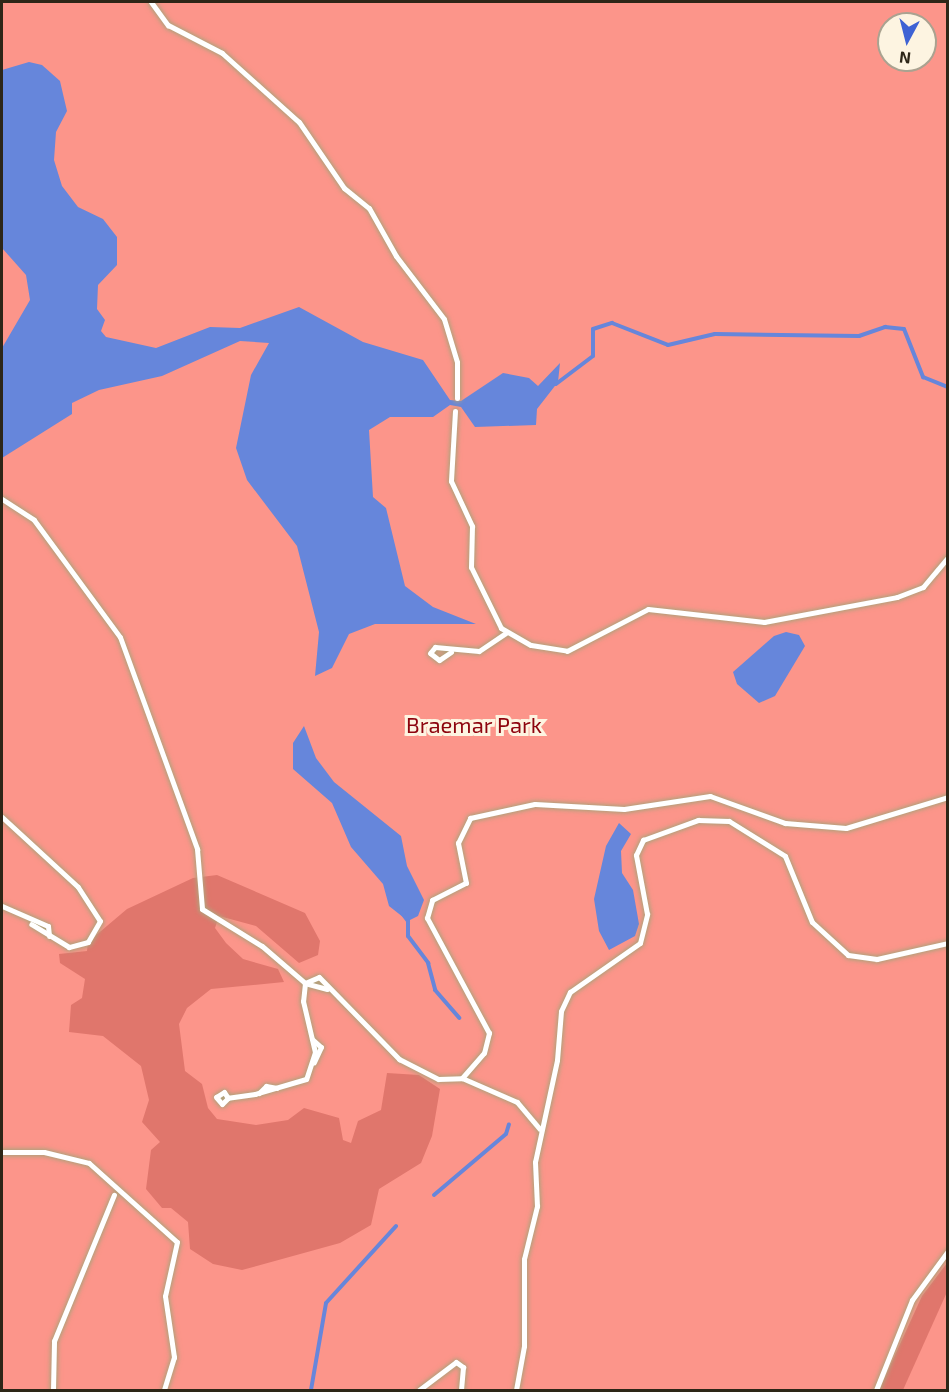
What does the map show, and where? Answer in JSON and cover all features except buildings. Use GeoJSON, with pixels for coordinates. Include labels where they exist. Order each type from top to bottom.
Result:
{"type":"FeatureCollection","features":[{"type":"Feature","properties":{"kind":"lane"},"geometry":{"type":"LineString","coordinates":[[151,2],[168,25],[222,53],[299,123],[344,188],[369,208],[396,256],[444,318],[457,362],[457,398]]}},
{"type":"Feature","properties":{"kind":"lane"},"geometry":{"type":"LineString","coordinates":[[455,411],[452,481],[472,526],[471,567],[506,633],[531,645],[567,651],[648,609],[714,620],[789,620],[910,594],[948,557]]}},
{"type":"Feature","properties":{"kind":"lane"},"geometry":{"type":"LineString","coordinates":[[2,499],[34,520],[120,637],[197,849],[201,909],[262,946],[305,982],[312,1066],[306,1079],[279,1089],[228,1098]]}},
{"type":"Feature","properties":{"kind":"lane"},"geometry":{"type":"LineString","coordinates":[[451,652],[479,651],[506,633]]}},
{"type":"Feature","properties":{"kind":"lane"},"geometry":{"type":"LineString","coordinates":[[462,1078],[484,1053],[489,1033],[427,918],[432,900],[466,883],[458,843],[470,818],[535,804],[624,809],[710,796],[785,823],[846,828],[948,797]]}},
{"type":"Feature","properties":{"kind":"lane"},"geometry":{"type":"LineString","coordinates":[[2,818],[98,911],[97,927],[81,947],[69,947],[49,936],[48,926],[31,924],[2,906]]}},
{"type":"Feature","properties":{"kind":"lane"},"geometry":{"type":"LineString","coordinates":[[516,1390],[524,1346],[524,1259],[537,1206],[540,1129],[557,1060],[564,1000],[628,955],[646,928],[636,855],[649,836],[717,818],[772,845],[790,866],[812,922],[856,958],[924,952],[948,943]]}},
{"type":"Feature","properties":{"kind":"lane"},"geometry":{"type":"LineString","coordinates":[[305,982],[319,978],[327,990],[399,1059],[438,1079],[462,1078],[517,1102],[540,1129]]}},
{"type":"Feature","properties":{"kind":"lane"},"geometry":{"type":"LineString","coordinates":[[2,1152],[55,1153],[89,1163],[177,1242],[165,1296],[174,1342],[164,1390]]}},
{"type":"Feature","properties":{"kind":"lane"},"geometry":{"type":"LineString","coordinates":[[53,1390],[54,1341],[114,1195]]}},
{"type":"Feature","properties":{"kind":"lane"},"geometry":{"type":"LineString","coordinates":[[876,1390],[912,1300],[948,1251]]}},
{"type":"Feature","properties":{"kind":"lane"},"geometry":{"type":"LineString","coordinates":[[419,1390],[456,1362],[463,1367],[461,1390]]}},
{"type":"Feature","properties":{"kind":"green space","name":"Braemar Park"},"geometry":{"type":"Polygon","coordinates":[[[2,2],[947,2],[947,1390],[2,1390],[2,2]]]}},
{"type":"Feature","properties":{"kind":"shaded area"},"geometry":{"type":"Polygon","coordinates":[[[217,875],[305,913],[320,941],[318,955],[299,963],[256,926],[219,916],[215,928],[226,943],[243,959],[278,969],[284,982],[211,989],[187,1008],[179,1024],[185,1071],[202,1084],[208,1108],[217,1119],[256,1125],[288,1120],[304,1108],[339,1118],[343,1140],[351,1143],[358,1121],[381,1110],[387,1073],[419,1075],[440,1089],[432,1136],[421,1163],[379,1189],[371,1225],[340,1243],[242,1270],[213,1264],[190,1249],[188,1222],[171,1208],[162,1208],[146,1189],[151,1150],[160,1142],[142,1122],[149,1100],[141,1066],[103,1036],[69,1032],[71,1005],[82,998],[85,979],[60,963],[59,954],[87,951],[88,942],[127,909],[193,878],[217,875]]]}},
{"type":"Feature","properties":{"kind":"shaded area"},"geometry":{"type":"Polygon","coordinates":[[[947,1263],[947,1292],[903,1390],[879,1390],[922,1296],[947,1263]]]}},
{"type":"Feature","properties":{"kind":"water"},"geometry":{"type":"Polygon","coordinates":[[[29,62],[42,65],[60,81],[67,111],[56,132],[54,160],[62,186],[78,207],[103,219],[117,237],[117,265],[98,285],[97,309],[105,320],[101,331],[106,337],[156,348],[210,327],[240,328],[299,307],[363,342],[423,360],[450,400],[461,401],[503,373],[529,378],[538,386],[560,363],[558,382],[537,409],[536,425],[475,427],[461,407],[450,405],[433,417],[390,417],[369,430],[373,497],[386,508],[405,586],[433,607],[476,624],[375,624],[349,634],[332,668],[315,676],[319,632],[297,546],[247,480],[236,448],[251,375],[269,343],[240,341],[162,376],[99,390],[72,403],[72,414],[2,458],[2,348],[30,300],[26,275],[2,248],[2,70],[29,62]]]}},
{"type":"Feature","properties":{"kind":"water"},"geometry":{"type":"Polygon","coordinates":[[[786,632],[799,635],[805,646],[775,696],[759,703],[737,684],[733,672],[774,636],[786,632]]]}},
{"type":"Feature","properties":{"kind":"water"},"geometry":{"type":"Polygon","coordinates":[[[304,726],[316,758],[334,782],[401,836],[407,866],[424,900],[418,916],[408,921],[389,906],[383,884],[351,847],[332,803],[293,769],[293,743],[304,726]]]}},
{"type":"Feature","properties":{"kind":"water"},"geometry":{"type":"Polygon","coordinates":[[[619,823],[631,834],[621,851],[622,873],[633,890],[639,924],[635,936],[609,950],[599,931],[594,899],[606,846],[619,823]]]}},
{"type":"Feature","properties":{"kind":"waterway"},"geometry":{"type":"LineString","coordinates":[[556,384],[593,356],[593,329],[612,323],[668,345],[715,334],[859,336],[885,327],[904,329],[923,377],[948,387]]}},
{"type":"Feature","properties":{"kind":"waterway"},"geometry":{"type":"LineString","coordinates":[[399,909],[408,921],[408,936],[428,963],[435,990],[459,1018]]}},
{"type":"Feature","properties":{"kind":"waterway"},"geometry":{"type":"LineString","coordinates":[[434,1195],[506,1134],[509,1124]]}},
{"type":"Feature","properties":{"kind":"waterway"},"geometry":{"type":"LineString","coordinates":[[311,1390],[326,1303],[396,1226]]}}]}
